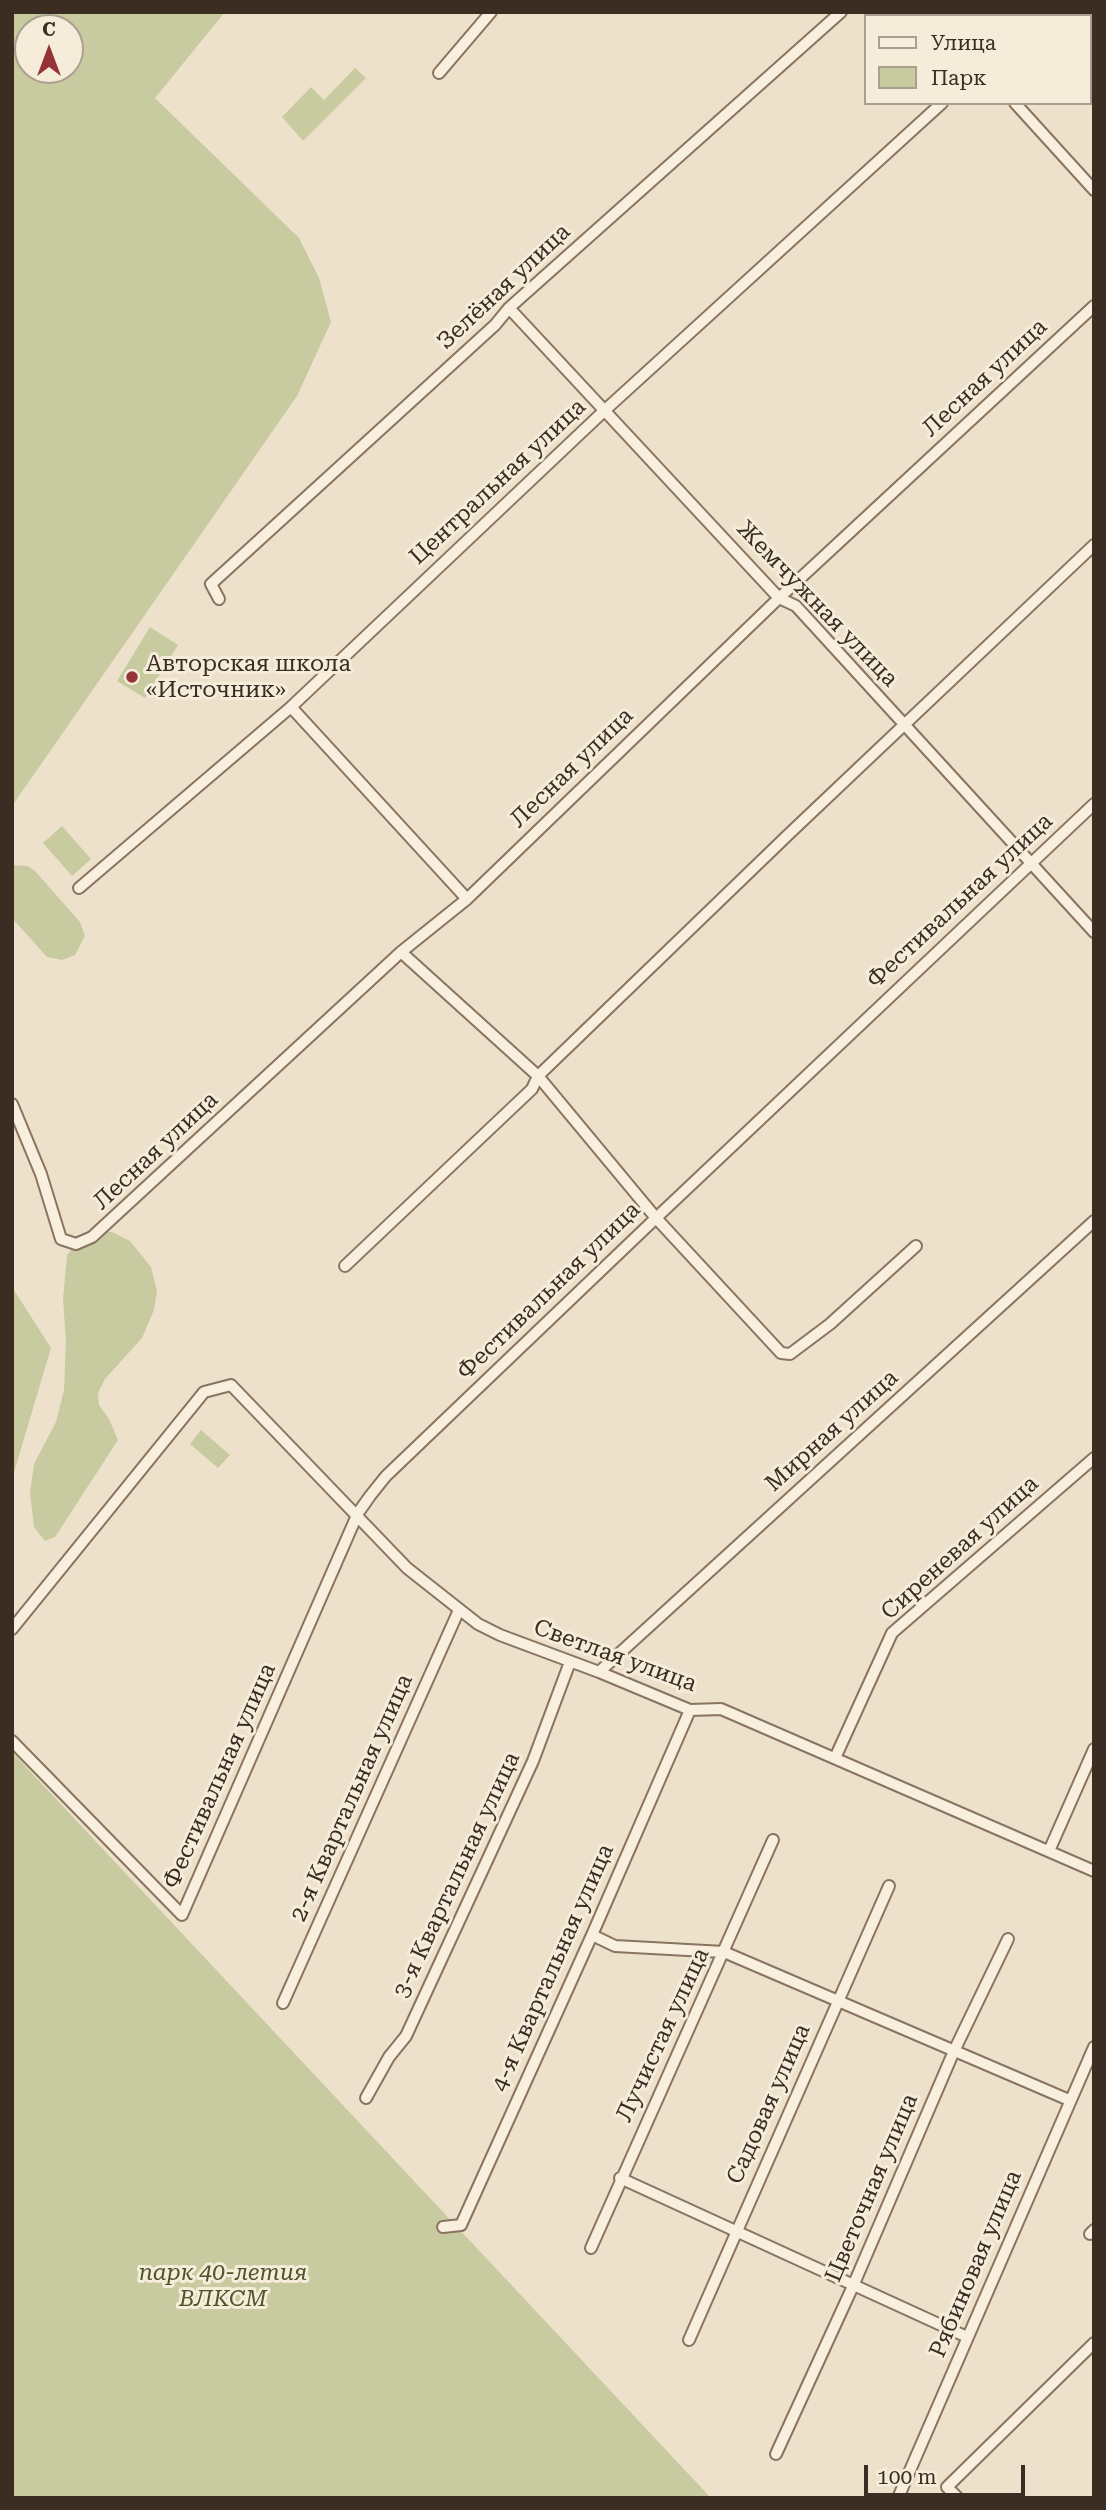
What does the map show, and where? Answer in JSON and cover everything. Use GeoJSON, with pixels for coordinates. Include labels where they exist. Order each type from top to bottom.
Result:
{"type":"FeatureCollection","features":[{"type":"Feature","properties":{"kind":"street"},"geometry":{"type":"LineString","coordinates":[[439,73],[491,12]]}},
{"type":"Feature","properties":{"kind":"street","name":"Зелёная улица"},"geometry":{"type":"LineString","coordinates":[[219,599],[211,584],[495,325],[509,308],[841,12]]}},
{"type":"Feature","properties":{"kind":"street","name":"Центральная улица"},"geometry":{"type":"LineString","coordinates":[[79,888],[291,707],[604,411],[940,105]]}},
{"type":"Feature","properties":{"kind":"street"},"geometry":{"type":"LineString","coordinates":[[1018,105],[1094,190]]}},
{"type":"Feature","properties":{"kind":"street","name":"Лесная улица"},"geometry":{"type":"LineString","coordinates":[[12,1104],[41,1174],[61,1240],[69,1243],[92,1237],[401,952],[467,899],[779,598],[1094,306]]}},
{"type":"Feature","properties":{"kind":"street","name":"Жемчужная улица"},"geometry":{"type":"LineString","coordinates":[[509,308],[779,598],[796,606],[1094,932]]}},
{"type":"Feature","properties":{"kind":"street"},"geometry":{"type":"LineString","coordinates":[[345,1266],[532,1089],[538,1076],[1094,545]]}},
{"type":"Feature","properties":{"kind":"street"},"geometry":{"type":"LineString","coordinates":[[291,707],[467,899]]}},
{"type":"Feature","properties":{"kind":"street","name":"Фестивальная улица"},"geometry":{"type":"LineString","coordinates":[[12,1741],[182,1915],[358,1513],[386,1476],[1094,804]]}},
{"type":"Feature","properties":{"kind":"street"},"geometry":{"type":"LineString","coordinates":[[401,952],[538,1076],[656,1217],[780,1353],[790,1354],[830,1324],[916,1246]]}},
{"type":"Feature","properties":{"kind":"street","name":"Мирная улица"},"geometry":{"type":"LineString","coordinates":[[599,1672],[1094,1222]]}},
{"type":"Feature","properties":{"kind":"street","name":"Светлая улица"},"geometry":{"type":"LineString","coordinates":[[12,1629],[204,1392],[231,1385],[358,1513],[407,1568],[459,1610],[500,1636],[599,1672],[690,1710],[721,1709],[1094,1871]]}},
{"type":"Feature","properties":{"kind":"street","name":"Сиреневая улица"},"geometry":{"type":"LineString","coordinates":[[835,1759],[892,1633],[1094,1458]]}},
{"type":"Feature","properties":{"kind":"street","name":"2-я Квартальная улица"},"geometry":{"type":"LineString","coordinates":[[283,2003],[459,1610]]}},
{"type":"Feature","properties":{"kind":"street","name":"3-я Квартальная улица"},"geometry":{"type":"LineString","coordinates":[[366,2098],[389,2057],[406,2036],[533,1761],[570,1662]]}},
{"type":"Feature","properties":{"kind":"street","name":"4-я Квартальная улица"},"geometry":{"type":"LineString","coordinates":[[443,2227],[461,2225],[593,1935],[690,1710]]}},
{"type":"Feature","properties":{"kind":"street"},"geometry":{"type":"LineString","coordinates":[[1048,1851],[1094,1749]]}},
{"type":"Feature","properties":{"kind":"street","name":"Лучистая улица"},"geometry":{"type":"LineString","coordinates":[[592,2248],[620,2178],[774,1840]]}},
{"type":"Feature","properties":{"kind":"street","name":"Садовая улица"},"geometry":{"type":"LineString","coordinates":[[690,2340],[734,2233],[890,1886]]}},
{"type":"Feature","properties":{"kind":"street"},"geometry":{"type":"LineString","coordinates":[[593,1935],[615,1946],[724,1952],[1069,2101]]}},
{"type":"Feature","properties":{"kind":"street","name":"Цветочная улица"},"geometry":{"type":"LineString","coordinates":[[776,2454],[853,2286],[954,2051],[1008,1940]]}},
{"type":"Feature","properties":{"kind":"street","name":"Рябиновая улица"},"geometry":{"type":"LineString","coordinates":[[898,2498],[1094,2047]]}},
{"type":"Feature","properties":{"kind":"street"},"geometry":{"type":"LineString","coordinates":[[620,2178],[734,2233],[967,2337]]}},
{"type":"Feature","properties":{"kind":"street"},"geometry":{"type":"LineString","coordinates":[[958,2498],[947,2487],[1094,2343]]}},
{"type":"Feature","properties":{"kind":"green space"},"geometry":{"type":"Polygon","coordinates":[[[12,12],[225,12],[155,98],[299,238],[319,278],[331,322],[297,396],[12,806],[12,12]]]}},
{"type":"Feature","properties":{"kind":"green space"},"geometry":{"type":"Polygon","coordinates":[[[355,68],[366,78],[303,141],[282,117],[311,87],[324,100],[355,68]]]}},
{"type":"Feature","properties":{"kind":"green space"},"geometry":{"type":"Polygon","coordinates":[[[150,627],[178,645],[145,698],[117,681],[150,627]]]}},
{"type":"Feature","properties":{"kind":"green space"},"geometry":{"type":"Polygon","coordinates":[[[62,826],[91,859],[72,876],[43,843],[62,826]]]}},
{"type":"Feature","properties":{"kind":"green space"},"geometry":{"type":"Polygon","coordinates":[[[12,865],[28,866],[35,871],[80,922],[85,936],[75,955],[62,960],[47,957],[12,918],[12,865]]]}},
{"type":"Feature","properties":{"kind":"green space"},"geometry":{"type":"Polygon","coordinates":[[[102,1232],[112,1232],[130,1241],[151,1267],[157,1291],[154,1310],[142,1338],[105,1379],[98,1393],[99,1405],[109,1419],[118,1440],[55,1537],[45,1541],[34,1527],[30,1493],[34,1464],[56,1422],[64,1390],[66,1341],[63,1299],[67,1255],[78,1241],[102,1232]]]}},
{"type":"Feature","properties":{"kind":"green space"},"geometry":{"type":"Polygon","coordinates":[[[12,1287],[51,1348],[12,1479],[12,1287]]]}},
{"type":"Feature","properties":{"kind":"green space"},"geometry":{"type":"Polygon","coordinates":[[[201,1430],[230,1455],[218,1468],[190,1444],[201,1430]]]}},
{"type":"Feature","properties":{"kind":"green space","name":"парк 40-летия ВЛКСМ"},"geometry":{"type":"Polygon","coordinates":[[[12,1752],[711,2498],[12,2498],[12,1752]]]}},
{"type":"Feature","properties":{"kind":"place","name":"Авторская школа «Источник»"},"geometry":{"type":"Point","coordinates":[132,677]}}]}
